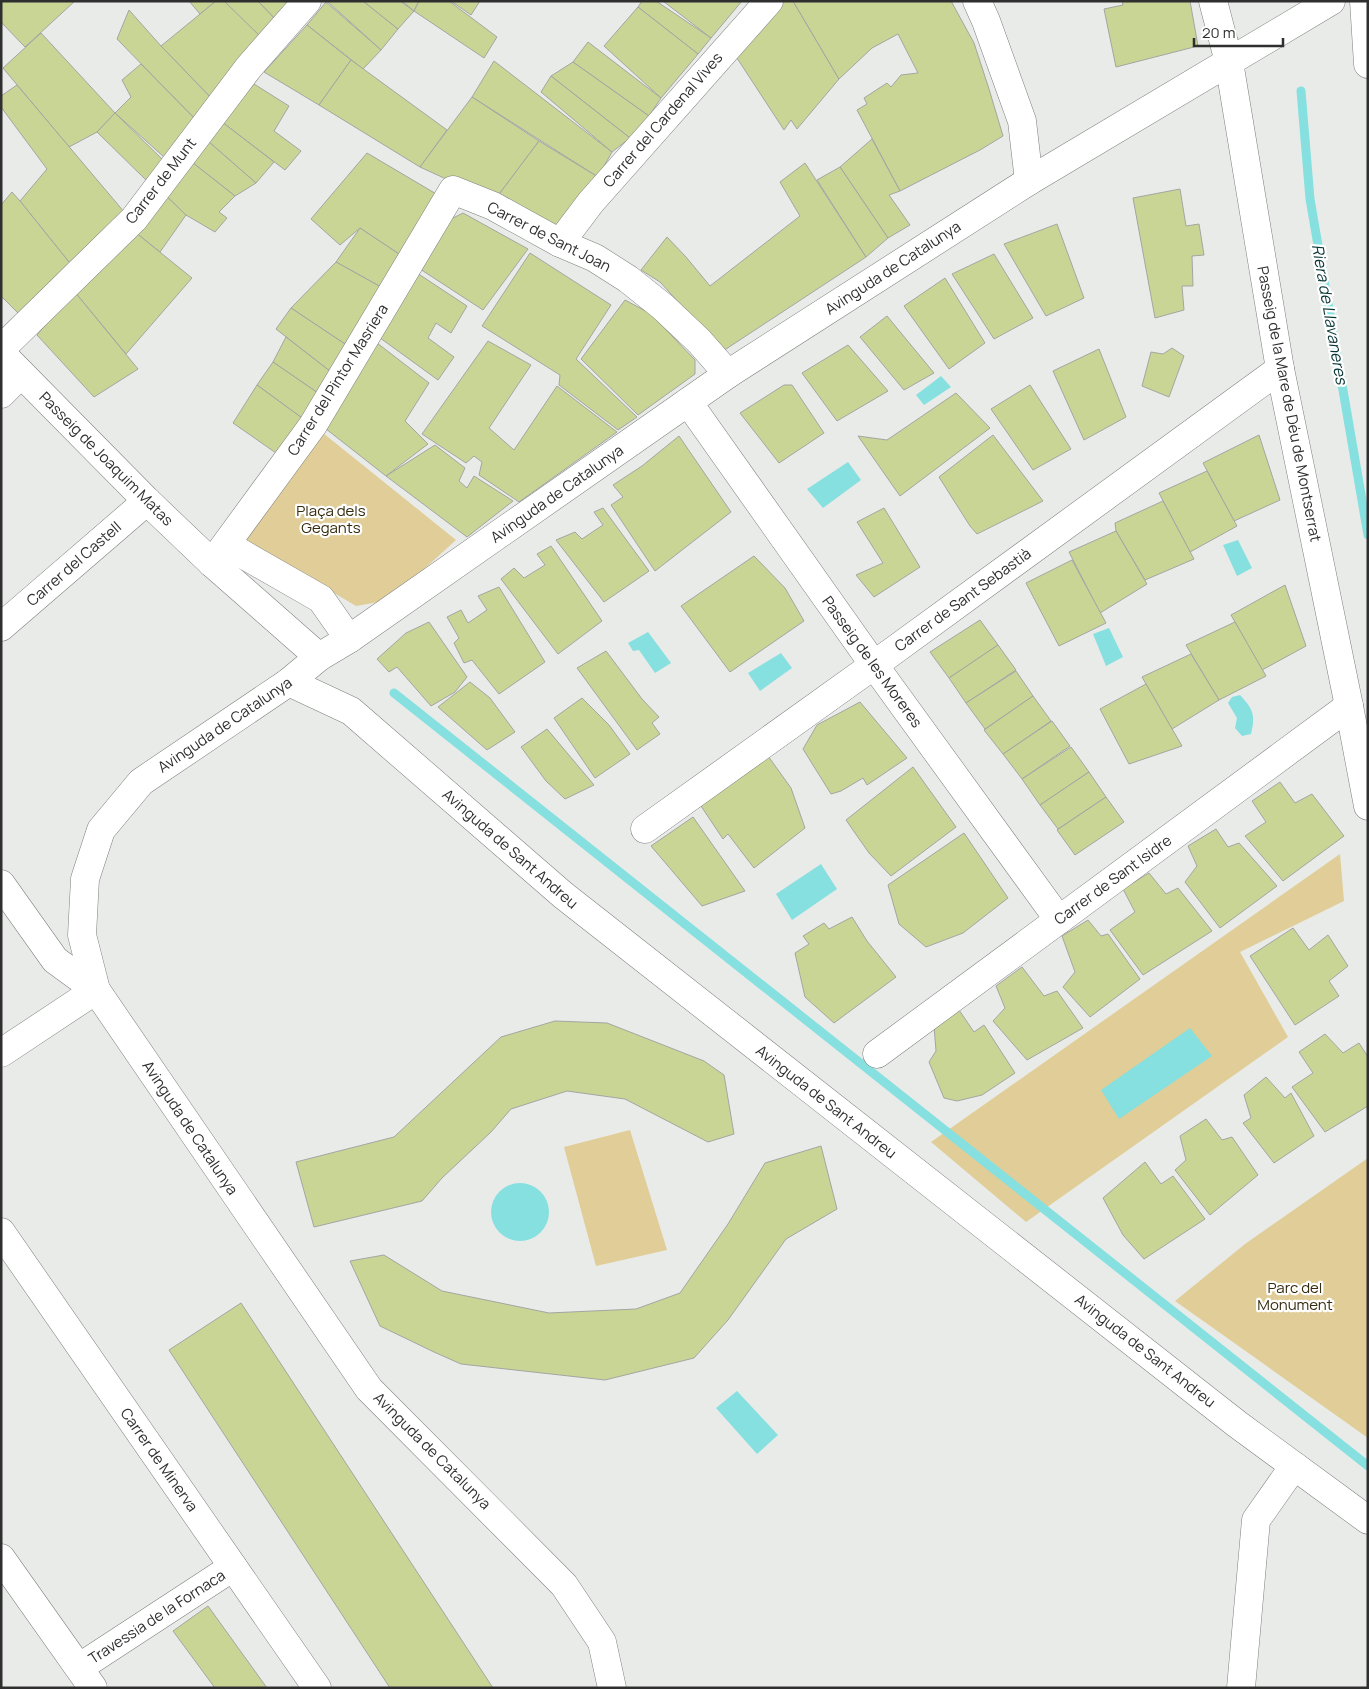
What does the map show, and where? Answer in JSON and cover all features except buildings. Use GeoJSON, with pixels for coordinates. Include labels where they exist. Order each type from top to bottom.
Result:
{"type":"FeatureCollection","features":[{"type":"Feature","properties":{"kind":"street","name":"Carrer de Munt"},"geometry":{"type":"LineString","coordinates":[[1,349],[134,219],[249,67],[307,1]]}},
{"type":"Feature","properties":{"kind":"street","name":"Carrer del Cardenal Vives"},"geometry":{"type":"LineString","coordinates":[[560,243],[591,202],[769,1]]}},
{"type":"Feature","properties":{"kind":"street"},"geometry":{"type":"LineString","coordinates":[[977,1],[1022,121],[1029,181]]}},
{"type":"Feature","properties":{"kind":"street","name":"Passeig de la Mare de Déu de Montserrat"},"geometry":{"type":"LineString","coordinates":[[1213,1],[1229,62],[1280,369],[1368,806]]}},
{"type":"Feature","properties":{"kind":"street","name":"Avinguda de Catalunya"},"geometry":{"type":"LineString","coordinates":[[612,1688],[602,1642],[564,1585],[370,1389],[96,990],[82,935],[85,879],[101,830],[141,782],[289,682],[319,658],[350,639],[728,374],[1029,181],[1331,1]]}},
{"type":"Feature","properties":{"kind":"street"},"geometry":{"type":"LineString","coordinates":[[1364,1],[1368,64]]}},
{"type":"Feature","properties":{"kind":"street","name":"Carrer de Sant Joan"},"geometry":{"type":"LineString","coordinates":[[453,190],[493,206],[560,243],[595,258],[628,279],[663,307],[699,340],[728,374]]}},
{"type":"Feature","properties":{"kind":"street","name":"Carrer del Pintor Masriera"},"geometry":{"type":"LineString","coordinates":[[212,563],[313,426],[453,190]]}},
{"type":"Feature","properties":{"kind":"street","name":"Passeig de Joaquim Matas"},"geometry":{"type":"LineString","coordinates":[[1,353],[212,563],[319,658]]}},
{"type":"Feature","properties":{"kind":"street","name":"Carrer de Sant Sebastià"},"geometry":{"type":"LineString","coordinates":[[644,829],[874,665],[1280,369]]}},
{"type":"Feature","properties":{"kind":"street"},"geometry":{"type":"LineString","coordinates":[[1,394],[21,374]]}},
{"type":"Feature","properties":{"kind":"street","name":"Passeig de les Moreres"},"geometry":{"type":"LineString","coordinates":[[688,402],[874,665],[1059,920]]}},
{"type":"Feature","properties":{"kind":"street","name":"Carrer del Castell"},"geometry":{"type":"LineString","coordinates":[[1,627],[147,500]]}},
{"type":"Feature","properties":{"kind":"street"},"geometry":{"type":"LineString","coordinates":[[212,563],[239,552],[321,599],[350,639]]}},
{"type":"Feature","properties":{"kind":"street","name":"Avinguda de Sant Andreu"},"geometry":{"type":"LineString","coordinates":[[289,682],[351,711],[563,895],[1237,1424],[1368,1520]]}},
{"type":"Feature","properties":{"kind":"street","name":"Carrer de Sant Isidre"},"geometry":{"type":"LineString","coordinates":[[877,1054],[1349,706]]}},
{"type":"Feature","properties":{"kind":"street"},"geometry":{"type":"LineString","coordinates":[[1,884],[56,960],[96,990],[1,1053]]}},
{"type":"Feature","properties":{"kind":"street","name":"Carrer de Minerva"},"geometry":{"type":"LineString","coordinates":[[1,1232],[317,1688]]}},
{"type":"Feature","properties":{"kind":"street"},"geometry":{"type":"LineString","coordinates":[[1241,1688],[1256,1520],[1294,1466]]}},
{"type":"Feature","properties":{"kind":"street"},"geometry":{"type":"LineString","coordinates":[[1,1558],[86,1677]]}},
{"type":"Feature","properties":{"kind":"street","name":"Travessia de la Fornaca"},"geometry":{"type":"LineString","coordinates":[[86,1677],[233,1567]]}},
{"type":"Feature","properties":{"kind":"green space","name":"Plaça dels Gegants"},"geometry":{"type":"Polygon","coordinates":[[[313,425],[456,540],[390,600],[356,606],[240,537],[313,425]]]}},
{"type":"Feature","properties":{"kind":"green space"},"geometry":{"type":"Polygon","coordinates":[[[1340,854],[1344,901],[1240,952],[1288,1037],[1026,1222],[931,1142],[1340,854]]]}},
{"type":"Feature","properties":{"kind":"green space"},"geometry":{"type":"Polygon","coordinates":[[[630,1130],[667,1250],[596,1266],[564,1147],[630,1130]]]}},
{"type":"Feature","properties":{"kind":"green space","name":"Parc del Monument"},"geometry":{"type":"Polygon","coordinates":[[[1368,1158],[1368,1438],[1175,1301],[1245,1244],[1368,1158]]]}},
{"type":"Feature","properties":{"kind":"water"},"geometry":{"type":"Polygon","coordinates":[[[941,376],[951,387],[924,405],[916,395],[941,376]]]}},
{"type":"Feature","properties":{"kind":"water"},"geometry":{"type":"Polygon","coordinates":[[[848,462],[861,480],[823,508],[807,489],[848,462]]]}},
{"type":"Feature","properties":{"kind":"water"},"geometry":{"type":"Polygon","coordinates":[[[1238,540],[1252,568],[1237,576],[1223,545],[1238,540]]]}},
{"type":"Feature","properties":{"kind":"water"},"geometry":{"type":"Polygon","coordinates":[[[1109,628],[1123,657],[1106,666],[1093,634],[1109,628]]]}},
{"type":"Feature","properties":{"kind":"water"},"geometry":{"type":"Polygon","coordinates":[[[648,632],[671,663],[655,673],[639,650],[633,651],[628,643],[648,632]]]}},
{"type":"Feature","properties":{"kind":"water"},"geometry":{"type":"Polygon","coordinates":[[[781,653],[792,668],[760,691],[748,673],[781,653]]]}},
{"type":"Feature","properties":{"kind":"water"},"geometry":{"type":"Polygon","coordinates":[[[1240,695],[1251,708],[1253,717],[1251,734],[1242,736],[1235,728],[1237,718],[1228,703],[1232,697],[1240,695]]]}},
{"type":"Feature","properties":{"kind":"water"},"geometry":{"type":"Polygon","coordinates":[[[821,864],[837,889],[792,920],[776,894],[821,864]]]}},
{"type":"Feature","properties":{"kind":"water"},"geometry":{"type":"Polygon","coordinates":[[[1190,1028],[1212,1056],[1119,1119],[1101,1090],[1190,1028]]]}},
{"type":"Feature","properties":{"kind":"water"},"geometry":{"type":"Polygon","coordinates":[[[520,1183],[536,1188],[544,1196],[549,1212],[544,1228],[536,1236],[520,1241],[504,1236],[496,1228],[491,1212],[496,1196],[504,1188],[520,1183]]]}},
{"type":"Feature","properties":{"kind":"water"},"geometry":{"type":"Polygon","coordinates":[[[737,1391],[778,1435],[757,1454],[716,1408],[737,1391]]]}},
{"type":"Feature","properties":{"kind":"waterway","name":"Riera de Llavaneres"},"geometry":{"type":"LineString","coordinates":[[1301,91],[1310,199],[1368,535]]}},
{"type":"Feature","properties":{"kind":"waterway"},"geometry":{"type":"LineString","coordinates":[[394,693],[1368,1466]]}}]}
